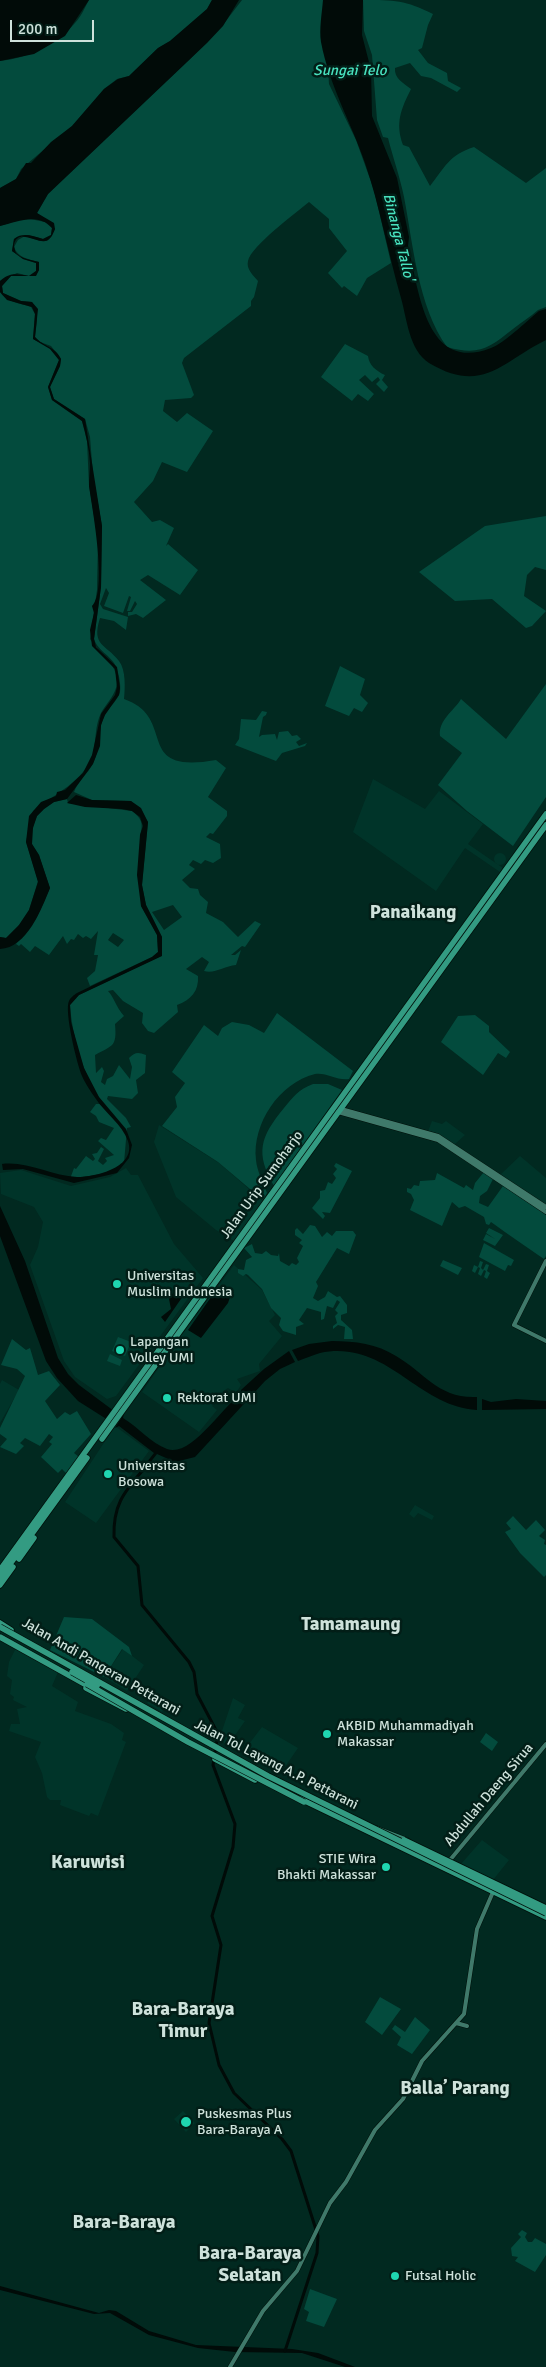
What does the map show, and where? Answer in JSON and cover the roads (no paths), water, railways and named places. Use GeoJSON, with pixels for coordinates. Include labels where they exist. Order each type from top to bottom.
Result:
{"type":"FeatureCollection","features":[{"type":"Feature","properties":{"kind":"highway","name":"Jalan Urip Sumoharjo"},"geometry":{"type":"LineString","coordinates":[[0,1578],[423,989],[546,814]]}},
{"type":"Feature","properties":{"kind":"highway","name":"Jalan Urip Sumoharjo"},"geometry":{"type":"LineString","coordinates":[[423,989],[546,825]]}},
{"type":"Feature","properties":{"kind":"highway","name":"Jalan Urip Sumoharjo"},"geometry":{"type":"LineString","coordinates":[[223,1266],[340,1110],[380,1049]]}},
{"type":"Feature","properties":{"kind":"highway"},"geometry":{"type":"LineString","coordinates":[[0,1565],[46,1504],[55,1500]]}},
{"type":"Feature","properties":{"kind":"highway"},"geometry":{"type":"LineString","coordinates":[[0,1586],[51,1514],[55,1500]]}},
{"type":"Feature","properties":{"kind":"highway","name":"Jalan Urip Sumoharjo"},"geometry":{"type":"LineString","coordinates":[[0,1570],[48,1510]]}},
{"type":"Feature","properties":{"kind":"highway","name":"Jalan Andi Pangeran Pettarani"},"geometry":{"type":"LineString","coordinates":[[0,1625],[213,1745],[376,1828],[499,1885]]}},
{"type":"Feature","properties":{"kind":"highway","name":"Jalan Tol Layang A.P. Pettarani"},"geometry":{"type":"LineString","coordinates":[[0,1625],[211,1746],[546,1915]]}},
{"type":"Feature","properties":{"kind":"highway","name":"Jalan Tol Layang A.P. Pettarani"},"geometry":{"type":"LineString","coordinates":[[0,1631],[83,1682],[270,1781],[546,1915]]}},
{"type":"Feature","properties":{"kind":"highway","name":"Jalan Andi Pangeran Pettarani"},"geometry":{"type":"LineString","coordinates":[[0,1638],[83,1682],[213,1756],[348,1825],[355,1826]]}},
{"type":"Feature","properties":{"kind":"highway"},"geometry":{"type":"LineString","coordinates":[[83,1682],[92,1682],[91,1676]]}},
{"type":"Feature","properties":{"kind":"highway"},"geometry":{"type":"LineString","coordinates":[[83,1682],[188,1742],[334,1816]]}},
{"type":"Feature","properties":{"kind":"highway","name":"Jalan Andi Pangeran Pettarani"},"geometry":{"type":"LineString","coordinates":[[83,1682],[86,1688],[152,1722]]}},
{"type":"Feature","properties":{"kind":"highway"},"geometry":{"type":"LineString","coordinates":[[103,1694],[103,1685],[107,1686]]}},
{"type":"Feature","properties":{"kind":"highway","name":"Jalan Andi Pangeran Pettarani"},"geometry":{"type":"LineString","coordinates":[[213,1756],[414,1855],[546,1915]]}},
{"type":"Feature","properties":{"kind":"highway"},"geometry":{"type":"LineString","coordinates":[[368,1826],[378,1827],[546,1908]]}},
{"type":"Feature","properties":{"kind":"highway"},"geometry":{"type":"LineString","coordinates":[[396,1846],[401,1844],[400,1839]]}},
{"type":"Feature","properties":{"kind":"highway"},"geometry":{"type":"LineString","coordinates":[[414,1855],[412,1849],[419,1847]]}},
{"type":"Feature","properties":{"kind":"highway"},"geometry":{"type":"LineString","coordinates":[[499,1885],[546,1908]]}},
{"type":"Feature","properties":{"kind":"main road"},"geometry":{"type":"LineString","coordinates":[[340,1110],[438,1136],[512,1187],[546,1207]]}},
{"type":"Feature","properties":{"kind":"main road"},"geometry":{"type":"LineString","coordinates":[[532,1200],[546,1212]]}},
{"type":"Feature","properties":{"kind":"main road"},"geometry":{"type":"LineString","coordinates":[[546,1262],[514,1325],[546,1341]]}},
{"type":"Feature","properties":{"kind":"main road","name":"Abdullah Daeng Sirua"},"geometry":{"type":"LineString","coordinates":[[450,1860],[546,1744]]}},
{"type":"Feature","properties":{"kind":"main road","name":"Jalan Andi Pangeran Pettarani"},"geometry":{"type":"LineString","coordinates":[[376,1828],[380,1828],[450,1860],[499,1885]]}},
{"type":"Feature","properties":{"kind":"main road"},"geometry":{"type":"LineString","coordinates":[[230,2367],[263,2311],[297,2271],[332,2198],[346,2182],[364,2147],[381,2123],[402,2099],[422,2061],[464,2014],[477,1928],[492,1892]]}},
{"type":"Feature","properties":{"kind":"main road"},"geometry":{"type":"LineString","coordinates":[[456,2023],[468,2026]]}},
{"type":"Feature","properties":{"kind":"water"},"geometry":{"type":"Polygon","coordinates":[[[0,0],[89,0],[65,36],[34,54],[0,61],[0,0]]]}},
{"type":"Feature","properties":{"kind":"water"},"geometry":{"type":"Polygon","coordinates":[[[212,0],[239,0],[223,26],[207,43],[48,194],[37,213],[54,223],[55,229],[49,239],[41,241],[28,237],[19,237],[14,245],[18,255],[39,262],[39,270],[36,276],[29,276],[36,271],[36,263],[23,259],[12,251],[14,239],[17,237],[24,235],[43,239],[51,235],[52,228],[40,220],[34,219],[0,226],[0,188],[16,179],[26,163],[31,163],[51,142],[72,126],[104,89],[118,79],[129,76],[158,48],[170,41],[207,9],[212,0]]]}},
{"type":"Feature","properties":{"kind":"water","name":"Sungai Telo"},"geometry":{"type":"Polygon","coordinates":[[[323,0],[363,0],[362,35],[371,70],[372,116],[397,178],[409,237],[408,246],[422,304],[429,323],[439,338],[452,349],[469,353],[491,348],[508,337],[539,311],[546,309],[546,340],[491,372],[478,376],[464,376],[448,372],[429,363],[422,357],[413,342],[370,180],[325,58],[320,37],[323,0]]]}},
{"type":"Feature","properties":{"kind":"water"},"geometry":{"type":"Polygon","coordinates":[[[17,274],[29,276],[11,276],[2,286],[3,293],[21,301],[32,302],[38,309],[35,337],[56,351],[61,359],[60,366],[50,387],[54,399],[85,419],[102,526],[101,587],[94,639],[96,647],[117,667],[120,688],[119,695],[105,715],[101,725],[100,746],[93,764],[67,799],[54,802],[37,816],[33,828],[32,844],[39,855],[50,888],[38,916],[26,935],[10,947],[0,949],[0,937],[6,938],[19,925],[29,910],[38,882],[26,842],[29,816],[41,802],[56,796],[57,792],[65,790],[83,773],[92,755],[101,714],[115,695],[117,687],[115,669],[92,646],[90,630],[94,613],[92,606],[97,597],[99,567],[89,486],[90,457],[82,421],[52,400],[48,387],[59,360],[50,349],[33,339],[35,314],[32,307],[7,300],[0,292],[0,281],[7,276],[17,274]]]}},
{"type":"Feature","properties":{"kind":"water"},"geometry":{"type":"Polygon","coordinates":[[[76,795],[92,800],[131,801],[141,808],[148,822],[142,885],[146,905],[162,937],[162,956],[79,995],[70,1005],[71,1022],[84,1068],[99,1097],[126,1129],[132,1145],[129,1158],[117,1173],[74,1183],[23,1169],[3,1170],[2,1164],[21,1165],[67,1176],[85,1177],[113,1169],[126,1158],[129,1150],[125,1135],[88,1088],[82,1076],[72,1038],[68,1007],[70,1000],[77,993],[152,957],[158,952],[157,935],[141,906],[137,875],[140,835],[143,826],[140,817],[132,811],[122,809],[85,807],[67,803],[76,795]]]}},
{"type":"Feature","properties":{"kind":"water"},"geometry":{"type":"Polygon","coordinates":[[[0,1206],[25,1261],[58,1358],[68,1374],[79,1385],[114,1411],[108,1420],[78,1401],[57,1378],[46,1361],[0,1236],[0,1206]]]}},
{"type":"Feature","properties":{"kind":"water"},"geometry":{"type":"Polygon","coordinates":[[[218,1287],[232,1291],[228,1303],[201,1338],[188,1330],[218,1287]]]}},
{"type":"Feature","properties":{"kind":"water"},"geometry":{"type":"Polygon","coordinates":[[[180,1289],[184,1293],[183,1296],[165,1322],[161,1317],[171,1309],[169,1299],[175,1290],[180,1289]]]}},
{"type":"Feature","properties":{"kind":"water"},"geometry":{"type":"Polygon","coordinates":[[[332,1341],[366,1344],[389,1352],[442,1389],[464,1397],[477,1397],[477,1410],[456,1406],[437,1398],[383,1364],[364,1356],[344,1351],[320,1353],[298,1361],[292,1350],[309,1344],[332,1341]]]}},
{"type":"Feature","properties":{"kind":"water"},"geometry":{"type":"Polygon","coordinates":[[[289,1351],[295,1362],[280,1369],[265,1381],[195,1457],[175,1462],[157,1454],[141,1474],[139,1472],[154,1453],[119,1426],[115,1428],[124,1414],[123,1418],[155,1443],[167,1449],[176,1450],[196,1439],[241,1394],[241,1390],[264,1369],[289,1351]]]}},
{"type":"Feature","properties":{"kind":"water"},"geometry":{"type":"Polygon","coordinates":[[[482,1399],[491,1402],[516,1399],[546,1401],[546,1409],[482,1410],[482,1399]]]}},
{"type":"Feature","properties":{"kind":"water"},"geometry":{"type":"Polygon","coordinates":[[[0,2286],[99,2313],[109,2310],[116,2311],[149,2331],[196,2345],[292,2349],[318,2353],[355,2367],[345,2367],[302,2353],[235,2352],[198,2348],[149,2335],[110,2313],[94,2314],[0,2290],[0,2286]]]}},
{"type":"Feature","properties":{"kind":"waterway"},"geometry":{"type":"LineString","coordinates":[[143,1470],[125,1493],[117,1508],[114,1537],[138,1566],[142,1605],[189,1662],[194,1672],[197,1694],[218,1734],[213,1765],[235,1824],[233,1847],[212,1916],[221,1945],[209,2023],[219,2065],[234,2093],[282,2139],[291,2151],[318,2236],[317,2253],[285,2351]]}},
{"type":"Feature","properties":{"kind":"place","name":"Universitas Muslim Indonesia"},"geometry":{"type":"Point","coordinates":[117,1284]}},
{"type":"Feature","properties":{"kind":"place","name":"Lapangan Volley UMI"},"geometry":{"type":"Point","coordinates":[120,1350]}},
{"type":"Feature","properties":{"kind":"place","name":"Rektorat UMI"},"geometry":{"type":"Point","coordinates":[167,1398]}},
{"type":"Feature","properties":{"kind":"place","name":"Universitas Bosowa"},"geometry":{"type":"Point","coordinates":[108,1474]}},
{"type":"Feature","properties":{"kind":"place","name":"AKBID Muhammadiyah Makassar"},"geometry":{"type":"Point","coordinates":[327,1734]}},
{"type":"Feature","properties":{"kind":"place","name":"STIE Wira Bhakti Makassar"},"geometry":{"type":"Point","coordinates":[386,1867]}},
{"type":"Feature","properties":{"kind":"place","name":"Puskesmas Plus Bara-Baraya A"},"geometry":{"type":"Point","coordinates":[186,2122]}},
{"type":"Feature","properties":{"kind":"place","name":"Futsal Holic"},"geometry":{"type":"Point","coordinates":[395,2276]}},
{"type":"Feature","properties":{"kind":"district","name":"Panaikang"},"geometry":{"type":"Point","coordinates":[413,913]}},
{"type":"Feature","properties":{"kind":"district","name":"Tamamaung"},"geometry":{"type":"Point","coordinates":[351,1625]}},
{"type":"Feature","properties":{"kind":"district","name":"Karuwisi"},"geometry":{"type":"Point","coordinates":[88,1863]}},
{"type":"Feature","properties":{"kind":"district","name":"Bara-Baraya Timur"},"geometry":{"type":"Point","coordinates":[183,2021]}},
{"type":"Feature","properties":{"kind":"district","name":"Ballaʼ Parang"},"geometry":{"type":"Point","coordinates":[455,2089]}},
{"type":"Feature","properties":{"kind":"district","name":"Bara-Baraya"},"geometry":{"type":"Point","coordinates":[124,2223]}},
{"type":"Feature","properties":{"kind":"district","name":"Bara-Baraya Selatan"},"geometry":{"type":"Point","coordinates":[250,2265]}},
{"type":"Feature","properties":{"kind":"water label","name":"Binanga Tallo'"},"geometry":{"type":"Point","coordinates":[398,237]}}]}
